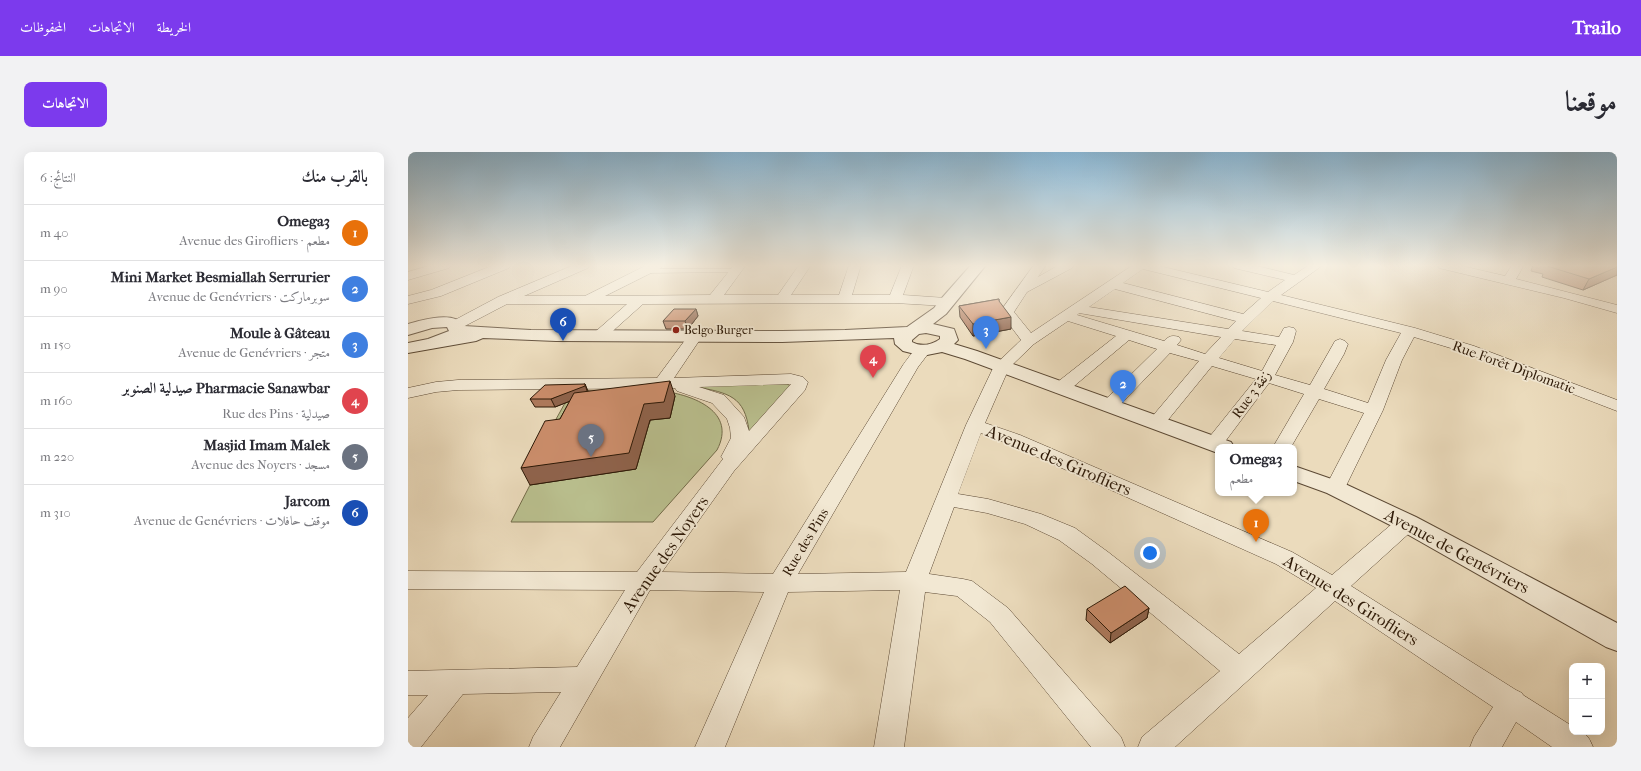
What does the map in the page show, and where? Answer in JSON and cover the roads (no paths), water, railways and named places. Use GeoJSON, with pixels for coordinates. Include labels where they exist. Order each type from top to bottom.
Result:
{"type":"FeatureCollection","features":[{"type":"Feature","properties":{"kind":"street"},"geometry":{"type":"LineString","coordinates":[[408,300],[437,293]]}},
{"type":"Feature","properties":{"kind":"street"},"geometry":{"type":"LineString","coordinates":[[438,342],[447,338],[451,326],[520,293]]}},
{"type":"Feature","properties":{"kind":"street"},"geometry":{"type":"LineString","coordinates":[[587,299],[600,293]]}},
{"type":"Feature","properties":{"kind":"street"},"geometry":{"type":"LineString","coordinates":[[715,298],[719,293]]}},
{"type":"Feature","properties":{"kind":"street"},"geometry":{"type":"LineString","coordinates":[[782,298],[786,293]]}},
{"type":"Feature","properties":{"kind":"street"},"geometry":{"type":"LineString","coordinates":[[844,299],[846,293]]}},
{"type":"Feature","properties":{"kind":"street"},"geometry":{"type":"LineString","coordinates":[[895,299],[897,293]]}},
{"type":"Feature","properties":{"kind":"street","name":"Rue des Pins"},"geometry":{"type":"LineString","coordinates":[[710,747],[780,583],[911,365],[922,338],[943,307],[955,293]]}},
{"type":"Feature","properties":{"kind":"street"},"geometry":{"type":"LineString","coordinates":[[1020,293],[1007,312],[1029,341]]}},
{"type":"Feature","properties":{"kind":"street"},"geometry":{"type":"LineString","coordinates":[[889,747],[914,581],[975,425],[1002,366],[1029,341],[1102,293]]}},
{"type":"Feature","properties":{"kind":"street"},"geometry":{"type":"LineString","coordinates":[[1148,293],[1246,319]]}},
{"type":"Feature","properties":{"kind":"street","name":"Rue Forêt Diplomatic"},"geometry":{"type":"LineString","coordinates":[[1252,293],[1410,331],[1469,349],[1617,406]]}},
{"type":"Feature","properties":{"kind":"street"},"geometry":{"type":"LineString","coordinates":[[1157,422],[1232,333],[1269,297],[1275,293]]}},
{"type":"Feature","properties":{"kind":"street"},"geometry":{"type":"LineString","coordinates":[[1555,293],[1617,310]]}},
{"type":"Feature","properties":{"kind":"street"},"geometry":{"type":"LineString","coordinates":[[503,300],[639,300],[715,298],[895,299],[943,307],[922,338]]}},
{"type":"Feature","properties":{"kind":"street"},"geometry":{"type":"LineString","coordinates":[[600,335],[639,300]]}},
{"type":"Feature","properties":{"kind":"street"},"geometry":{"type":"LineString","coordinates":[[1072,312],[1232,333]]}},
{"type":"Feature","properties":{"kind":"street"},"geometry":{"type":"LineString","coordinates":[[1072,312],[1126,335],[1374,410]]}},
{"type":"Feature","properties":{"kind":"street"},"geometry":{"type":"LineString","coordinates":[[408,330],[423,325],[451,326],[492,334]]}},
{"type":"Feature","properties":{"kind":"street"},"geometry":{"type":"LineString","coordinates":[[1109,406],[1168,348],[1186,327]]}},
{"type":"Feature","properties":{"kind":"street"},"geometry":{"type":"LineString","coordinates":[[1335,488],[1374,410],[1394,360],[1410,331]]}},
{"type":"Feature","properties":{"kind":"street","name":"Rue 3 زنقة"},"geometry":{"type":"LineString","coordinates":[[1220,444],[1265,378],[1287,336],[1232,333]]}},
{"type":"Feature","properties":{"kind":"street"},"geometry":{"type":"LineString","coordinates":[[408,348],[492,334],[869,336],[922,338],[1216,444]]}},
{"type":"Feature","properties":{"kind":"street"},"geometry":{"type":"LineString","coordinates":[[1061,388],[1126,335]]}},
{"type":"Feature","properties":{"kind":"street"},"geometry":{"type":"LineString","coordinates":[[662,383],[696,336]]}},
{"type":"Feature","properties":{"kind":"street"},"geometry":{"type":"LineString","coordinates":[[1284,444],[1336,354],[1340,344]]}},
{"type":"Feature","properties":{"kind":"street","name":"Avenue des Noyers"},"geometry":{"type":"LineString","coordinates":[[544,747],[642,582],[727,467],[799,386],[798,381],[791,379],[662,383]]}},
{"type":"Feature","properties":{"kind":"street"},"geometry":{"type":"LineString","coordinates":[[408,393],[436,387],[478,385],[662,383],[702,393],[718,399],[735,417],[739,428],[740,438],[727,467]]}},
{"type":"Feature","properties":{"kind":"street","name":"Avenue des Girofliers"},"geometry":{"type":"LineString","coordinates":[[975,425],[1013,439],[1284,558],[1335,588],[1512,702],[1578,747]]}},
{"type":"Feature","properties":{"kind":"street","name":"Avenue de Genévriers"},"geometry":{"type":"LineString","coordinates":[[1297,473],[1335,488],[1407,523],[1617,638]]}},
{"type":"Feature","properties":{"kind":"street"},"geometry":{"type":"LineString","coordinates":[[947,499],[988,506],[1026,516],[1066,534],[1100,558],[1240,671]]}},
{"type":"Feature","properties":{"kind":"street"},"geometry":{"type":"LineString","coordinates":[[1153,747],[1407,523]]}},
{"type":"Feature","properties":{"kind":"street"},"geometry":{"type":"LineString","coordinates":[[408,580],[597,580],[642,582],[780,583],[914,581],[963,588],[999,615],[1110,747]]}},
{"type":"Feature","properties":{"kind":"street"},"geometry":{"type":"LineString","coordinates":[[408,683],[583,679]]}},
{"type":"Feature","properties":{"kind":"street"},"geometry":{"type":"LineString","coordinates":[[408,740],[456,682]]}},
{"type":"Feature","properties":{"kind":"street"},"geometry":{"type":"LineString","coordinates":[[1485,747],[1512,702]]}},
{"type":"Feature","properties":{"kind":"place","name":"Belgo Burger"},"geometry":{"type":"Point","coordinates":[676,330]}},
{"type":"Feature","properties":{"kind":"place","name":"Jarcom"},"geometry":{"type":"Point","coordinates":[563,341]}},
{"type":"Feature","properties":{"kind":"place","name":"Moule à Gâteau"},"geometry":{"type":"Point","coordinates":[986,349]}},
{"type":"Feature","properties":{"kind":"place","name":"Pharmacie Sanawbar صيدلية الصنوبر"},"geometry":{"type":"Point","coordinates":[873,378]}},
{"type":"Feature","properties":{"kind":"place","name":"Mini Market Besmiallah Serrurier"},"geometry":{"type":"Point","coordinates":[1123,403]}},
{"type":"Feature","properties":{"kind":"place","name":"Masjid Imam Malek"},"geometry":{"type":"Point","coordinates":[591,457]}},
{"type":"Feature","properties":{"kind":"place","name":"Omega3"},"geometry":{"type":"Point","coordinates":[1256,542]}}]}
